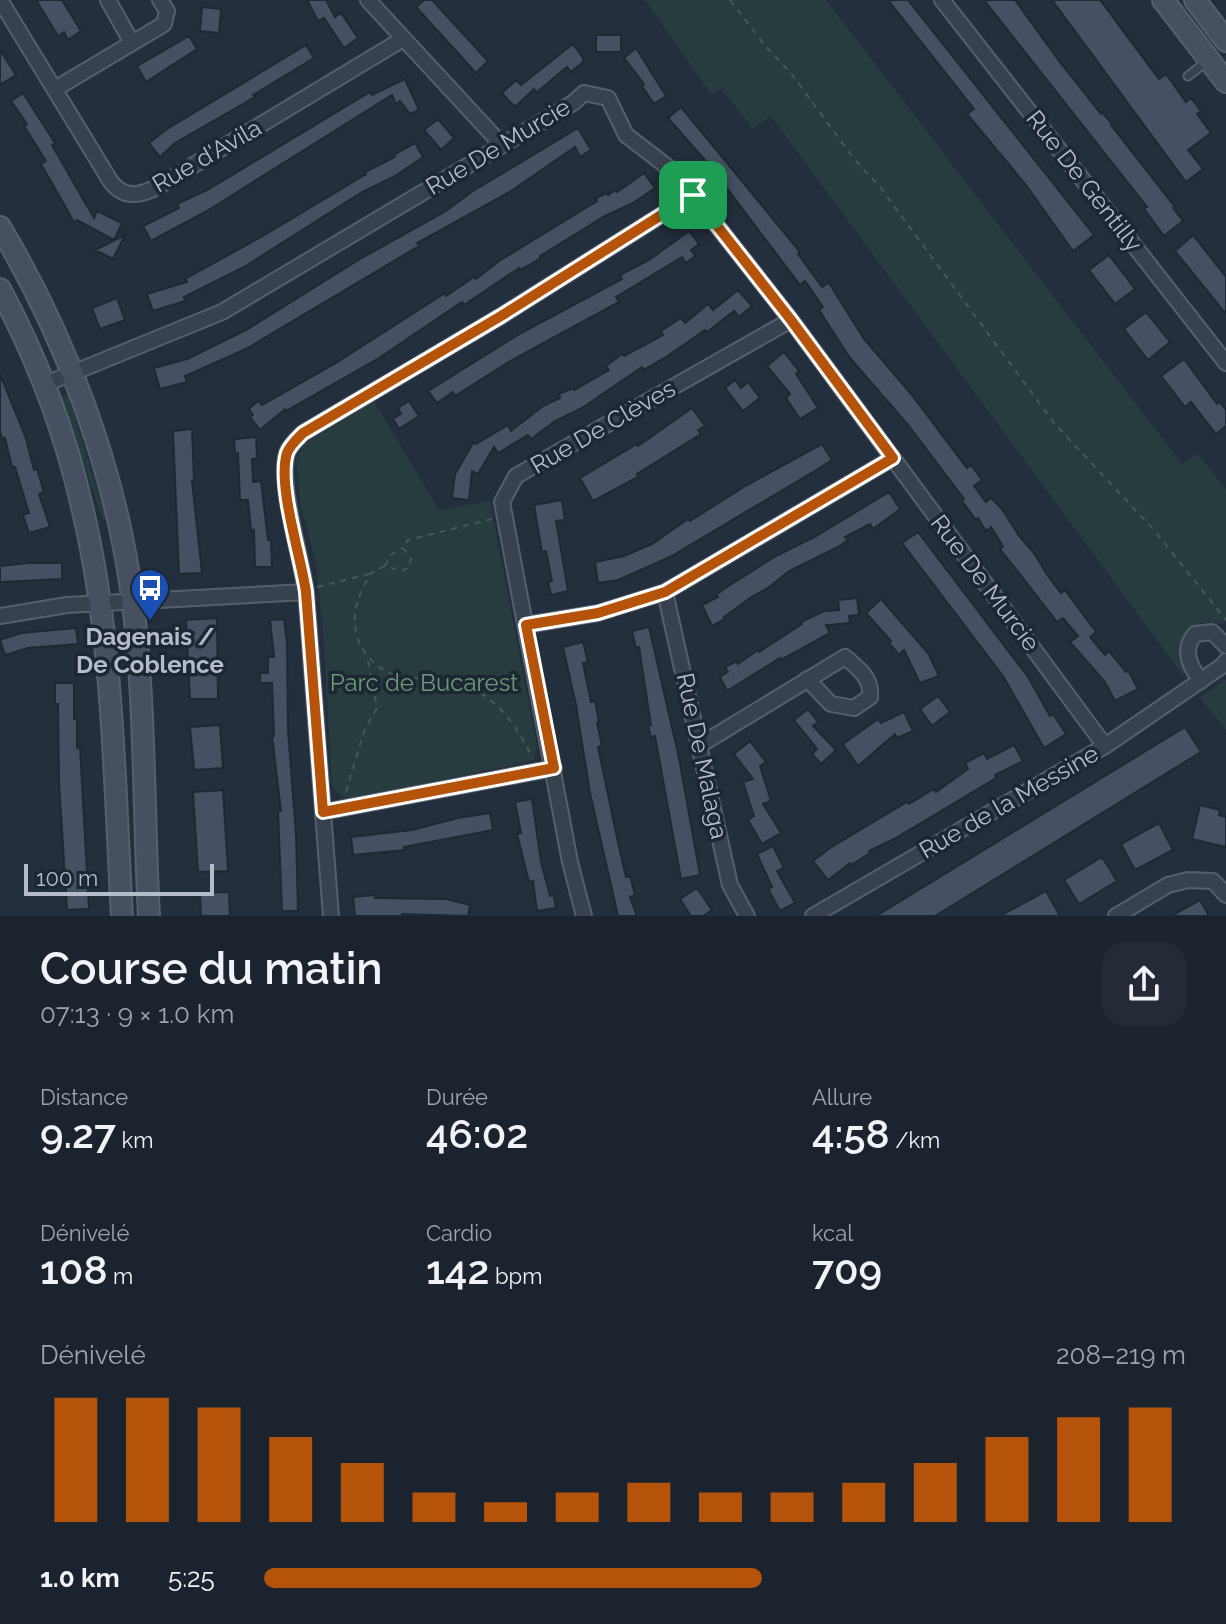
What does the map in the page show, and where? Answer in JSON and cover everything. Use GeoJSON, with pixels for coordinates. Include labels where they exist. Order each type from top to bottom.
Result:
{"type":"FeatureCollection","features":[{"type":"Feature","properties":{"kind":"main road"},"geometry":{"type":"LineString","coordinates":[[1163,0],[1226,82]]}},
{"type":"Feature","properties":{"kind":"main road"},"geometry":{"type":"LineString","coordinates":[[1195,0],[1226,43]]}},
{"type":"Feature","properties":{"kind":"main road"},"geometry":{"type":"LineString","coordinates":[[0,227],[44,309],[71,373],[107,481],[122,540],[133,601],[139,674],[149,916]]}},
{"type":"Feature","properties":{"kind":"main road"},"geometry":{"type":"LineString","coordinates":[[0,289],[43,385],[83,508],[100,603],[122,916]]}},
{"type":"Feature","properties":{"kind":"street","name":"Rue d'Avila"},"geometry":{"type":"LineString","coordinates":[[0,0],[111,182],[124,194],[136,195],[159,186],[403,39]]}},
{"type":"Feature","properties":{"kind":"street"},"geometry":{"type":"LineString","coordinates":[[108,0],[132,43]]}},
{"type":"Feature","properties":{"kind":"street"},"geometry":{"type":"LineString","coordinates":[[55,89],[164,24],[167,11],[160,0]]}},
{"type":"Feature","properties":{"kind":"street"},"geometry":{"type":"LineString","coordinates":[[368,0],[502,145]]}},
{"type":"Feature","properties":{"kind":"street","name":"Rue De Gentilly"},"geometry":{"type":"LineString","coordinates":[[942,0],[1226,363]]}},
{"type":"Feature","properties":{"kind":"street"},"geometry":{"type":"LineString","coordinates":[[1209,60],[1226,43]]}},
{"type":"Feature","properties":{"kind":"street","name":"Rue De Murcie"},"geometry":{"type":"LineString","coordinates":[[43,385],[222,312],[573,103],[584,93],[600,95],[608,98],[626,135],[669,168],[693,195],[791,320],[1105,746]]}},
{"type":"Feature","properties":{"kind":"street"},"geometry":{"type":"LineString","coordinates":[[331,916],[306,592],[290,513],[285,466],[288,449],[303,433],[501,316],[693,195]]}},
{"type":"Feature","properties":{"kind":"street","name":"Rue De Clèves"},"geometry":{"type":"LineString","coordinates":[[584,916],[570,862],[502,502],[516,476],[791,320]]}},
{"type":"Feature","properties":{"kind":"street"},"geometry":{"type":"LineString","coordinates":[[526,625],[598,613],[665,592],[893,458]]}},
{"type":"Feature","properties":{"kind":"street"},"geometry":{"type":"LineString","coordinates":[[0,616],[45,607],[306,592]]}},
{"type":"Feature","properties":{"kind":"street","name":"Rue De Malaga"},"geometry":{"type":"LineString","coordinates":[[665,592],[730,885],[747,916]]}},
{"type":"Feature","properties":{"kind":"street"},"geometry":{"type":"LineString","coordinates":[[1201,681],[1188,660],[1190,640],[1195,634],[1212,632],[1226,646]]}},
{"type":"Feature","properties":{"kind":"street","name":"Rue de la Messine"},"geometry":{"type":"LineString","coordinates":[[813,916],[1105,746],[1226,661]]}},
{"type":"Feature","properties":{"kind":"street"},"geometry":{"type":"LineString","coordinates":[[700,745],[807,679]]}},
{"type":"Feature","properties":{"kind":"street"},"geometry":{"type":"LineString","coordinates":[[323,812],[554,768]]}},
{"type":"Feature","properties":{"kind":"street"},"geometry":{"type":"LineString","coordinates":[[1116,916],[1168,885],[1188,880],[1213,881],[1226,895]]}},
{"type":"Feature","properties":{"kind":"lane"},"geometry":{"type":"LineString","coordinates":[[1188,76],[1209,60]]}},
{"type":"Feature","properties":{"kind":"path"},"geometry":{"type":"LineString","coordinates":[[730,0],[790,72],[854,159],[880,187],[1054,423],[1154,530],[1226,620]]}},
{"type":"Feature","properties":{"kind":"path"},"geometry":{"type":"LineString","coordinates":[[306,592],[370,574],[385,566],[392,554],[403,548],[408,540],[505,516]]}},
{"type":"Feature","properties":{"kind":"path"},"geometry":{"type":"LineString","coordinates":[[385,566],[402,571],[409,567],[411,558],[403,548]]}},
{"type":"Feature","properties":{"kind":"path"},"geometry":{"type":"LineString","coordinates":[[342,809],[359,746],[377,708],[368,660],[356,634],[355,610],[370,574]]}},
{"type":"Feature","properties":{"kind":"path"},"geometry":{"type":"LineString","coordinates":[[368,660],[387,673],[402,677],[450,678],[479,693],[512,720],[538,771]]}},
{"type":"Feature","properties":{"kind":"green space"},"geometry":{"type":"Polygon","coordinates":[[[645,0],[826,0],[1182,464],[1197,453],[1226,489],[1226,621],[1223,624],[1198,624],[1192,628],[1188,636],[1184,677],[771,116],[753,129],[721,89],[711,94],[645,0]]]}},
{"type":"Feature","properties":{"kind":"green space"},"geometry":{"type":"Polygon","coordinates":[[[68,394],[106,519],[103,520],[60,397],[68,394]]]}},
{"type":"Feature","properties":{"kind":"green space","name":"Parc de Bucarest"},"geometry":{"type":"Polygon","coordinates":[[[374,401],[439,510],[490,501],[537,747],[533,759],[527,762],[348,800],[332,786],[316,563],[300,504],[296,460],[304,444],[374,401]]]}},
{"type":"Feature","properties":{"kind":"green space"},"geometry":{"type":"Polygon","coordinates":[[[1226,679],[1226,730],[1200,698],[1226,679]]]}},
{"type":"Feature","properties":{"kind":"building"},"geometry":{"type":"Polygon","coordinates":[[[36,0],[62,0],[81,31],[68,40],[64,32],[58,36],[36,0]]]}},
{"type":"Feature","properties":{"kind":"building"},"geometry":{"type":"Polygon","coordinates":[[[307,0],[326,0],[335,17],[341,13],[358,38],[344,48],[324,18],[318,21],[307,0]]]}},
{"type":"Feature","properties":{"kind":"building"},"geometry":{"type":"Polygon","coordinates":[[[424,0],[432,0],[488,61],[476,73],[416,7],[424,0]]]}},
{"type":"Feature","properties":{"kind":"building"},"geometry":{"type":"Polygon","coordinates":[[[888,0],[908,0],[1094,235],[1073,251],[1026,185],[967,114],[974,109],[888,0]]]}},
{"type":"Feature","properties":{"kind":"building"},"geometry":{"type":"Polygon","coordinates":[[[984,0],[1015,0],[1183,221],[1164,236],[1144,209],[1147,207],[984,0]]]}},
{"type":"Feature","properties":{"kind":"building"},"geometry":{"type":"Polygon","coordinates":[[[1052,0],[1100,0],[1159,79],[1166,74],[1186,102],[1191,98],[1201,111],[1197,114],[1211,133],[1188,150],[1203,169],[1186,182],[1052,0]]]}},
{"type":"Feature","properties":{"kind":"building"},"geometry":{"type":"Polygon","coordinates":[[[202,7],[221,9],[219,33],[200,31],[202,7]]]}},
{"type":"Feature","properties":{"kind":"building"},"geometry":{"type":"Polygon","coordinates":[[[596,35],[621,35],[621,52],[596,52],[596,35]]]}},
{"type":"Feature","properties":{"kind":"building"},"geometry":{"type":"Polygon","coordinates":[[[189,36],[197,49],[146,82],[137,66],[189,36]]]}},
{"type":"Feature","properties":{"kind":"building"},"geometry":{"type":"Polygon","coordinates":[[[573,44],[583,62],[571,72],[567,67],[536,93],[534,89],[515,107],[502,93],[516,80],[521,85],[573,44]]]}},
{"type":"Feature","properties":{"kind":"building"},"geometry":{"type":"Polygon","coordinates":[[[306,45],[314,58],[253,95],[255,97],[175,143],[160,157],[149,143],[167,129],[306,45]]]}},
{"type":"Feature","properties":{"kind":"building"},"geometry":{"type":"Polygon","coordinates":[[[636,48],[666,96],[654,104],[642,86],[644,84],[624,58],[636,48]]]}},
{"type":"Feature","properties":{"kind":"building"},"geometry":{"type":"Polygon","coordinates":[[[0,50],[16,75],[0,85],[0,50]]]}},
{"type":"Feature","properties":{"kind":"building"},"geometry":{"type":"Polygon","coordinates":[[[405,79],[419,110],[410,114],[400,101],[396,104],[392,95],[207,211],[151,241],[143,226],[179,208],[177,204],[207,190],[370,92],[372,95],[405,79]]]}},
{"type":"Feature","properties":{"kind":"building"},"geometry":{"type":"Polygon","coordinates":[[[23,93],[55,143],[52,145],[94,218],[97,211],[122,223],[114,240],[77,220],[74,222],[41,164],[46,161],[24,126],[27,124],[11,101],[23,93]]]}},
{"type":"Feature","properties":{"kind":"building"},"geometry":{"type":"Polygon","coordinates":[[[681,107],[800,252],[798,254],[822,287],[829,283],[864,339],[911,394],[967,468],[971,465],[982,480],[974,486],[986,502],[991,498],[1002,509],[1048,576],[1061,593],[1065,590],[1096,632],[1090,637],[1105,655],[1109,651],[1126,672],[1128,670],[1138,689],[1115,701],[1105,682],[1070,642],[1078,636],[1063,618],[1057,622],[1000,549],[1003,546],[991,527],[986,531],[978,518],[976,520],[962,501],[964,499],[908,425],[850,358],[819,310],[823,307],[805,281],[800,285],[710,166],[668,118],[681,107]]]}},
{"type":"Feature","properties":{"kind":"building"},"geometry":{"type":"Polygon","coordinates":[[[438,119],[454,138],[441,150],[424,130],[438,119]]]}},
{"type":"Feature","properties":{"kind":"building"},"geometry":{"type":"Polygon","coordinates":[[[578,128],[591,150],[580,157],[575,147],[511,191],[417,243],[419,246],[246,349],[185,376],[187,382],[160,389],[154,368],[187,359],[246,330],[578,128]]]}},
{"type":"Feature","properties":{"kind":"building"},"geometry":{"type":"Polygon","coordinates":[[[415,143],[423,157],[395,176],[362,192],[244,267],[184,297],[185,301],[153,311],[147,294],[187,282],[185,279],[268,233],[415,143]]]}},
{"type":"Feature","properties":{"kind":"building"},"geometry":{"type":"Polygon","coordinates":[[[644,173],[655,188],[633,203],[605,216],[464,305],[462,302],[379,358],[285,409],[260,430],[250,417],[253,415],[249,409],[258,401],[262,405],[336,363],[445,293],[446,296],[474,277],[476,279],[499,261],[597,201],[596,198],[617,192],[644,173]]]}},
{"type":"Feature","properties":{"kind":"building"},"geometry":{"type":"Polygon","coordinates":[[[689,231],[699,244],[691,250],[695,256],[686,263],[682,257],[616,297],[619,302],[512,360],[455,396],[453,392],[437,403],[428,391],[521,333],[622,279],[620,275],[649,260],[689,231]]]}},
{"type":"Feature","properties":{"kind":"building"},"geometry":{"type":"Polygon","coordinates":[[[125,235],[113,259],[95,250],[125,235]]]}},
{"type":"Feature","properties":{"kind":"building"},"geometry":{"type":"Polygon","coordinates":[[[1193,235],[1226,277],[1226,314],[1175,251],[1193,235]]]}},
{"type":"Feature","properties":{"kind":"building"},"geometry":{"type":"Polygon","coordinates":[[[1109,255],[1135,289],[1115,304],[1089,270],[1109,255]]]}},
{"type":"Feature","properties":{"kind":"building"},"geometry":{"type":"Polygon","coordinates":[[[738,290],[752,306],[739,317],[734,311],[707,332],[705,330],[643,370],[642,367],[531,439],[528,435],[498,453],[494,447],[478,474],[472,471],[469,500],[452,498],[455,474],[473,443],[508,425],[511,431],[543,406],[560,398],[559,394],[574,390],[609,370],[606,366],[622,354],[624,356],[663,335],[661,331],[681,318],[685,323],[708,304],[713,310],[738,290]]]}},
{"type":"Feature","properties":{"kind":"building"},"geometry":{"type":"Polygon","coordinates":[[[117,298],[125,320],[100,329],[92,308],[117,298]]]}},
{"type":"Feature","properties":{"kind":"building"},"geometry":{"type":"Polygon","coordinates":[[[1146,312],[1170,342],[1148,360],[1124,329],[1146,312]]]}},
{"type":"Feature","properties":{"kind":"building"},"geometry":{"type":"Polygon","coordinates":[[[784,352],[799,371],[796,374],[818,408],[800,419],[786,398],[790,394],[767,366],[784,352]]]}},
{"type":"Feature","properties":{"kind":"building"},"geometry":{"type":"Polygon","coordinates":[[[1184,359],[1217,404],[1220,402],[1226,410],[1226,426],[1216,434],[1191,402],[1185,407],[1161,376],[1184,359]]]}},
{"type":"Feature","properties":{"kind":"building"},"geometry":{"type":"Polygon","coordinates":[[[0,374],[44,492],[39,494],[50,527],[29,533],[23,515],[29,513],[0,431],[0,374]]]}},
{"type":"Feature","properties":{"kind":"building"},"geometry":{"type":"Polygon","coordinates":[[[735,380],[741,388],[748,382],[760,398],[743,411],[725,388],[735,380]]]}},
{"type":"Feature","properties":{"kind":"building"},"geometry":{"type":"Polygon","coordinates":[[[409,401],[419,416],[399,429],[393,419],[401,414],[398,408],[409,401]]]}},
{"type":"Feature","properties":{"kind":"building"},"geometry":{"type":"Polygon","coordinates":[[[692,408],[705,426],[698,430],[701,434],[637,474],[638,477],[593,501],[580,478],[638,446],[692,408]]]}},
{"type":"Feature","properties":{"kind":"building"},"geometry":{"type":"Polygon","coordinates":[[[192,429],[192,481],[202,573],[179,574],[173,431],[192,429]]]}},
{"type":"Feature","properties":{"kind":"building"},"geometry":{"type":"Polygon","coordinates":[[[256,437],[257,458],[252,459],[253,482],[261,481],[268,540],[271,540],[272,567],[255,567],[254,530],[251,531],[248,500],[240,500],[238,453],[235,453],[234,439],[256,437]]]}},
{"type":"Feature","properties":{"kind":"building"},"geometry":{"type":"Polygon","coordinates":[[[822,444],[832,460],[813,472],[670,557],[618,580],[598,583],[595,562],[624,556],[652,544],[688,519],[690,521],[822,444]]]}},
{"type":"Feature","properties":{"kind":"building"},"geometry":{"type":"Polygon","coordinates":[[[889,492],[900,509],[873,529],[870,524],[845,537],[848,540],[838,547],[789,571],[712,626],[702,605],[776,556],[889,492]]]}},
{"type":"Feature","properties":{"kind":"building"},"geometry":{"type":"Polygon","coordinates":[[[562,500],[565,520],[556,521],[568,591],[551,595],[548,582],[552,581],[546,551],[542,552],[534,505],[562,500]]]}},
{"type":"Feature","properties":{"kind":"building"},"geometry":{"type":"Polygon","coordinates":[[[918,532],[1028,677],[1050,716],[1053,714],[1066,734],[1044,748],[1003,676],[902,543],[918,532]]]}},
{"type":"Feature","properties":{"kind":"building"},"geometry":{"type":"Polygon","coordinates":[[[62,563],[62,579],[0,582],[0,566],[62,563]]]}},
{"type":"Feature","properties":{"kind":"building"},"geometry":{"type":"Polygon","coordinates":[[[857,598],[859,615],[849,616],[850,623],[826,625],[830,633],[780,658],[727,691],[720,677],[728,672],[725,667],[737,661],[738,664],[759,652],[801,622],[824,611],[839,610],[838,600],[857,598]]]}},
{"type":"Feature","properties":{"kind":"building"},"geometry":{"type":"Polygon","coordinates":[[[881,599],[928,653],[939,676],[920,683],[904,650],[899,655],[866,613],[881,599]]]}},
{"type":"Feature","properties":{"kind":"building"},"geometry":{"type":"Polygon","coordinates":[[[217,618],[218,699],[190,699],[186,620],[217,618]]]}},
{"type":"Feature","properties":{"kind":"building"},"geometry":{"type":"Polygon","coordinates":[[[284,619],[298,911],[282,911],[278,811],[281,811],[272,736],[272,683],[260,683],[260,673],[268,673],[268,657],[274,657],[270,620],[284,619]]]}},
{"type":"Feature","properties":{"kind":"building"},"geometry":{"type":"Polygon","coordinates":[[[649,627],[679,758],[700,875],[681,879],[655,736],[651,737],[648,726],[651,725],[639,647],[636,648],[632,631],[649,627]]]}},
{"type":"Feature","properties":{"kind":"building"},"geometry":{"type":"Polygon","coordinates":[[[76,628],[78,644],[28,648],[5,655],[0,640],[21,633],[76,628]]]}},
{"type":"Feature","properties":{"kind":"building"},"geometry":{"type":"Polygon","coordinates":[[[583,642],[588,662],[583,663],[591,702],[595,701],[599,722],[602,746],[598,747],[626,877],[630,876],[635,895],[630,897],[637,916],[618,916],[590,793],[563,647],[583,642]]]}},
{"type":"Feature","properties":{"kind":"building"},"geometry":{"type":"Polygon","coordinates":[[[55,683],[74,683],[89,909],[67,910],[55,683]]]}},
{"type":"Feature","properties":{"kind":"building"},"geometry":{"type":"Polygon","coordinates":[[[938,696],[950,712],[932,726],[920,709],[938,696]]]}},
{"type":"Feature","properties":{"kind":"building"},"geometry":{"type":"Polygon","coordinates":[[[808,709],[818,722],[813,726],[836,750],[821,764],[812,754],[817,749],[794,720],[808,709]]]}},
{"type":"Feature","properties":{"kind":"building"},"geometry":{"type":"Polygon","coordinates":[[[904,712],[913,731],[897,738],[895,734],[858,766],[843,744],[878,719],[881,723],[904,712]]]}},
{"type":"Feature","properties":{"kind":"building"},"geometry":{"type":"Polygon","coordinates":[[[220,725],[223,768],[194,770],[190,727],[220,725]]]}},
{"type":"Feature","properties":{"kind":"building"},"geometry":{"type":"Polygon","coordinates":[[[1185,727],[1201,752],[935,916],[876,916],[1185,727]]]}},
{"type":"Feature","properties":{"kind":"building"},"geometry":{"type":"Polygon","coordinates":[[[750,741],[766,762],[760,766],[771,801],[763,804],[781,833],[762,844],[748,820],[754,816],[743,782],[753,779],[734,754],[750,741]]]}},
{"type":"Feature","properties":{"kind":"building"},"geometry":{"type":"Polygon","coordinates":[[[1014,745],[1023,761],[869,851],[828,880],[813,861],[907,802],[909,804],[934,789],[936,792],[968,769],[965,763],[984,753],[987,759],[1014,745]]]}},
{"type":"Feature","properties":{"kind":"building"},"geometry":{"type":"Polygon","coordinates":[[[223,790],[228,871],[198,872],[193,792],[223,790]]]}},
{"type":"Feature","properties":{"kind":"building"},"geometry":{"type":"Polygon","coordinates":[[[532,799],[541,862],[556,908],[537,911],[533,881],[529,882],[517,834],[521,833],[515,802],[532,799]]]}},
{"type":"Feature","properties":{"kind":"building"},"geometry":{"type":"Polygon","coordinates":[[[1200,805],[1220,810],[1219,815],[1226,817],[1226,847],[1192,839],[1200,805]]]}},
{"type":"Feature","properties":{"kind":"building"},"geometry":{"type":"Polygon","coordinates":[[[490,813],[493,830],[404,847],[405,850],[353,855],[351,837],[412,830],[490,813]]]}},
{"type":"Feature","properties":{"kind":"building"},"geometry":{"type":"Polygon","coordinates":[[[1159,823],[1173,850],[1135,870],[1121,844],[1159,823]]]}},
{"type":"Feature","properties":{"kind":"building"},"geometry":{"type":"Polygon","coordinates":[[[773,846],[784,868],[777,871],[795,903],[780,911],[768,889],[772,887],[757,854],[773,846]]]}},
{"type":"Feature","properties":{"kind":"building"},"geometry":{"type":"Polygon","coordinates":[[[1102,857],[1117,881],[1079,904],[1064,880],[1102,857]]]}},
{"type":"Feature","properties":{"kind":"building"},"geometry":{"type":"Polygon","coordinates":[[[697,888],[712,910],[703,916],[691,916],[680,899],[697,888]]]}},
{"type":"Feature","properties":{"kind":"building"},"geometry":{"type":"Polygon","coordinates":[[[1046,891],[1060,916],[1000,916],[1046,891]]]}},
{"type":"Feature","properties":{"kind":"building"},"geometry":{"type":"Polygon","coordinates":[[[229,892],[230,916],[201,916],[200,893],[229,892]]]}},
{"type":"Feature","properties":{"kind":"building"},"geometry":{"type":"Polygon","coordinates":[[[375,895],[375,898],[446,899],[470,905],[468,916],[355,916],[353,897],[375,895]]]}},
{"type":"Feature","properties":{"kind":"building"},"geometry":{"type":"Polygon","coordinates":[[[1200,900],[1209,916],[1171,916],[1200,900]]]}},
{"type":"Feature","properties":{"kind":"place","name":"Dagenais / De Coblence"},"geometry":{"type":"Point","coordinates":[150,622]}},
{"type":"Feature","properties":{"kind":"route"},"geometry":{"type":"LineString","coordinates":[[693,195],[893,458],[665,592],[598,613],[526,625],[554,768],[323,812],[306,592],[290,513],[285,466],[288,449],[303,433],[501,316],[693,195]]}}]}
